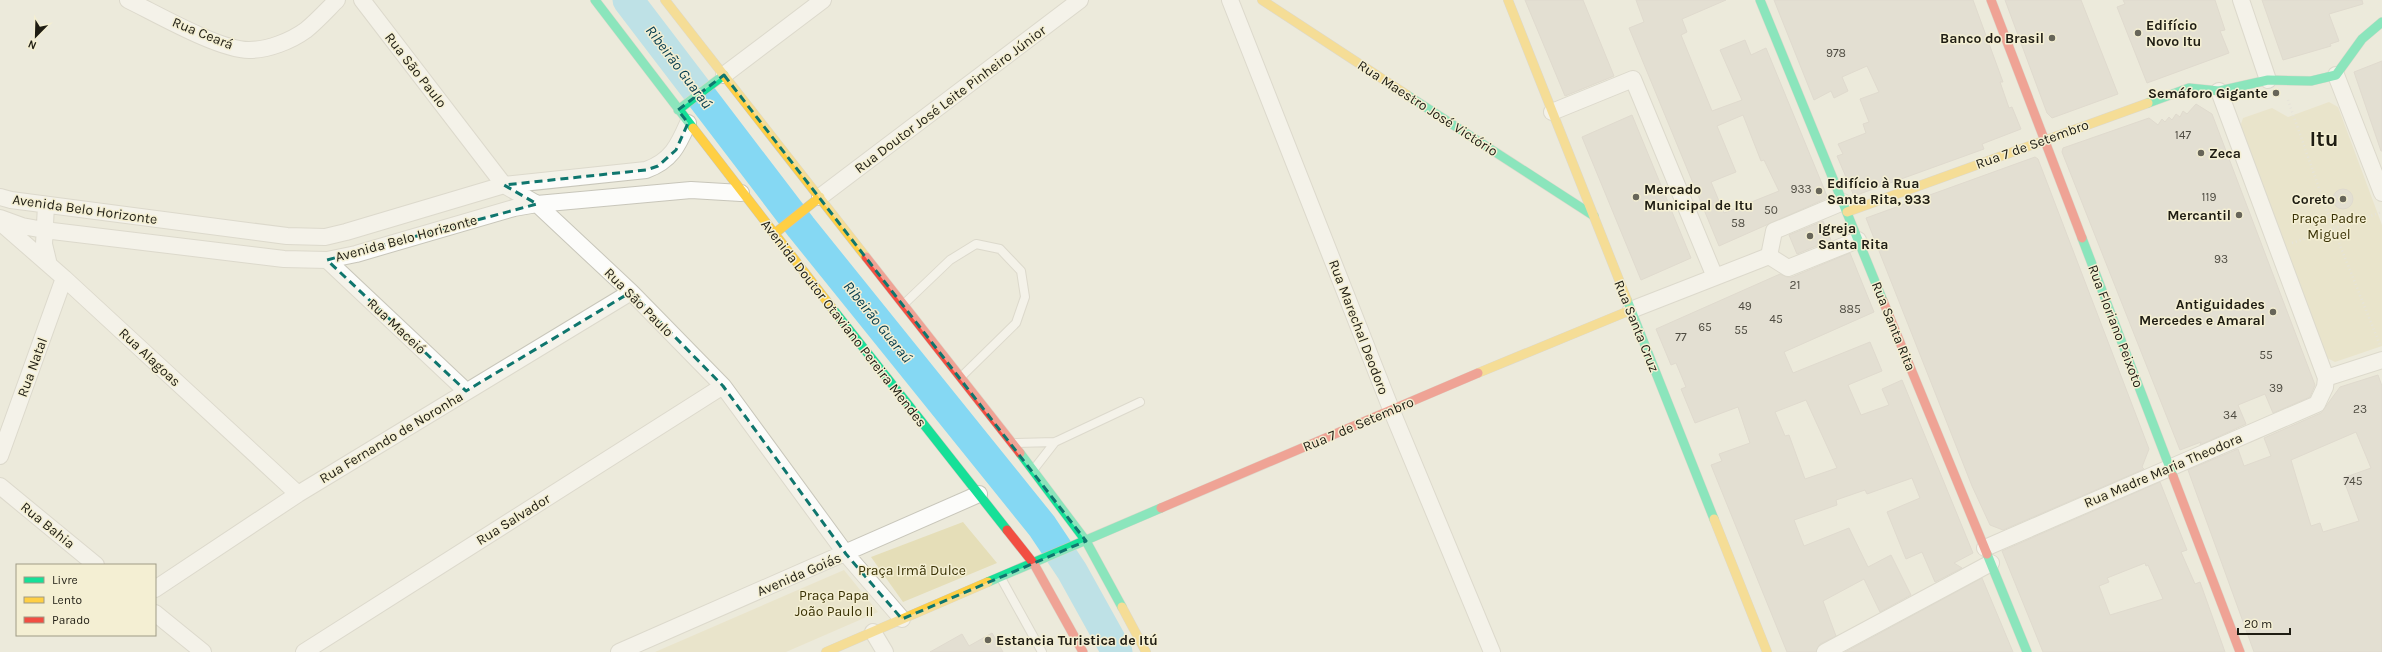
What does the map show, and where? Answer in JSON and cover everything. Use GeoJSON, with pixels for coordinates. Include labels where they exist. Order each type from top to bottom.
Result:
{"type":"FeatureCollection","features":[{"type":"Feature","properties":{"kind":"street","name":"Rua Ceará"},"geometry":{"type":"LineString","coordinates":[[128,0],[202,36],[225,45],[249,50],[276,45],[306,30],[337,0]]}},
{"type":"Feature","properties":{"kind":"street","name":"Rua São Paulo"},"geometry":{"type":"LineString","coordinates":[[362,0],[504,185],[537,204],[631,292],[723,386],[846,554],[902,619]]}},
{"type":"Feature","properties":{"kind":"street","name":"Avenida Doutor Otaviano Pereira Mendes"},"geometry":{"type":"LineString","coordinates":[[594,0],[741,193],[1034,564],[1083,652]]}},
{"type":"Feature","properties":{"kind":"street"},"geometry":{"type":"LineString","coordinates":[[665,0],[960,378],[1034,470],[1086,541],[1146,652]]}},
{"type":"Feature","properties":{"kind":"street"},"geometry":{"type":"LineString","coordinates":[[678,110],[823,0]]}},
{"type":"Feature","properties":{"kind":"street","name":"Rua Doutor José Leite Pinheiro Júnior"},"geometry":{"type":"LineString","coordinates":[[820,197],[1080,0]]}},
{"type":"Feature","properties":{"kind":"street","name":"Rua Marechal Deodoro"},"geometry":{"type":"LineString","coordinates":[[1230,0],[1391,409],[1492,652]]}},
{"type":"Feature","properties":{"kind":"street","name":"Rua Maestro José Victório"},"geometry":{"type":"LineString","coordinates":[[1262,0],[1594,216]]}},
{"type":"Feature","properties":{"kind":"street","name":"Rua Santa Cruz"},"geometry":{"type":"LineString","coordinates":[[1508,0],[1767,652]]}},
{"type":"Feature","properties":{"kind":"street","name":"Rua Santa Rita"},"geometry":{"type":"LineString","coordinates":[[1760,0],[2027,652]]}},
{"type":"Feature","properties":{"kind":"street","name":"Rua Floriano Peixoto"},"geometry":{"type":"LineString","coordinates":[[1991,0],[2043,140],[2171,466],[2240,652]]}},
{"type":"Feature","properties":{"kind":"street"},"geometry":{"type":"LineString","coordinates":[[2241,0],[2268,80]]}},
{"type":"Feature","properties":{"kind":"street"},"geometry":{"type":"LineString","coordinates":[[2382,22],[2362,39],[2336,75],[2311,81],[2268,80],[2219,91],[2326,378],[2382,360]]}},
{"type":"Feature","properties":{"kind":"street"},"geometry":{"type":"LineString","coordinates":[[2336,75],[2382,193]]}},
{"type":"Feature","properties":{"kind":"street"},"geometry":{"type":"LineString","coordinates":[[1552,112],[1634,79],[1715,277]]}},
{"type":"Feature","properties":{"kind":"street","name":"Rua 7 de Setembro"},"geometry":{"type":"LineString","coordinates":[[1769,256],[1774,231],[2043,140],[2189,88],[2219,91]]}},
{"type":"Feature","properties":{"kind":"street","name":"Avenida Belo Horizonte"},"geometry":{"type":"LineString","coordinates":[[0,197],[46,205],[300,238],[324,237],[346,232],[504,185],[646,170],[667,160],[676,150],[688,123]]}},
{"type":"Feature","properties":{"kind":"street","name":"Avenida Belo Horizonte"},"geometry":{"type":"LineString","coordinates":[[0,218],[22,226],[44,230],[301,260],[327,260],[356,254],[514,208],[537,204],[691,190],[741,193]]}},
{"type":"Feature","properties":{"kind":"street"},"geometry":{"type":"LineString","coordinates":[[774,234],[820,197]]}},
{"type":"Feature","properties":{"kind":"street"},"geometry":{"type":"LineString","coordinates":[[46,205],[44,230],[49,265]]}},
{"type":"Feature","properties":{"kind":"street","name":"Rua Alagoas"},"geometry":{"type":"LineString","coordinates":[[0,222],[64,278],[298,494]]}},
{"type":"Feature","properties":{"kind":"street"},"geometry":{"type":"LineString","coordinates":[[346,232],[356,254]]}},
{"type":"Feature","properties":{"kind":"street"},"geometry":{"type":"LineString","coordinates":[[300,238],[301,260]]}},
{"type":"Feature","properties":{"kind":"street"},"geometry":{"type":"LineString","coordinates":[[1631,310],[1769,256],[1788,268],[1858,240]]}},
{"type":"Feature","properties":{"kind":"street","name":"Rua Maceió"},"geometry":{"type":"LineString","coordinates":[[327,260],[466,391]]}},
{"type":"Feature","properties":{"kind":"street","name":"Rua Natal"},"geometry":{"type":"LineString","coordinates":[[0,456],[64,278]]}},
{"type":"Feature","properties":{"kind":"street","name":"Rua Fernando de Noronha"},"geometry":{"type":"LineString","coordinates":[[156,588],[298,494],[631,292]]}},
{"type":"Feature","properties":{"kind":"street","name":"Rua 7 de Setembro"},"geometry":{"type":"LineString","coordinates":[[1034,564],[1391,409],[1631,310]]}},
{"type":"Feature","properties":{"kind":"street","name":"Rua Madre Maria Theodora"},"geometry":{"type":"LineString","coordinates":[[1985,548],[2316,404],[2325,387],[2326,378]]}},
{"type":"Feature","properties":{"kind":"street","name":"Rua Salvador"},"geometry":{"type":"LineString","coordinates":[[304,652],[723,386]]}},
{"type":"Feature","properties":{"kind":"street","name":"Rua Bahia"},"geometry":{"type":"LineString","coordinates":[[0,486],[95,564]]}},
{"type":"Feature","properties":{"kind":"street","name":"Avenida Goiás"},"geometry":{"type":"LineString","coordinates":[[619,652],[846,554],[979,494]]}},
{"type":"Feature","properties":{"kind":"street"},"geometry":{"type":"LineString","coordinates":[[1825,652],[1991,563]]}},
{"type":"Feature","properties":{"kind":"street"},"geometry":{"type":"LineString","coordinates":[[826,652],[1034,564]]}},
{"type":"Feature","properties":{"kind":"street"},"geometry":{"type":"LineString","coordinates":[[156,614],[203,652]]}},
{"type":"Feature","properties":{"kind":"street"},"geometry":{"type":"LineString","coordinates":[[873,632],[885,652]]}},
{"type":"Feature","properties":{"kind":"lane"},"geometry":{"type":"LineString","coordinates":[[903,304],[950,260],[976,244],[1000,249],[1021,271],[1025,297],[1016,323],[960,378]]}},
{"type":"Feature","properties":{"kind":"lane"},"geometry":{"type":"LineString","coordinates":[[1012,443],[1055,442],[1140,402]]}},
{"type":"Feature","properties":{"kind":"lane"},"geometry":{"type":"LineString","coordinates":[[1034,470],[1055,442]]}},
{"type":"Feature","properties":{"kind":"lane"},"geometry":{"type":"LineString","coordinates":[[1001,577],[1042,652]]}},
{"type":"Feature","properties":{"kind":"path"},"geometry":{"type":"LineString","coordinates":[[2287,80],[2286,95],[2333,228],[2382,351]]}},
{"type":"Feature","properties":{"kind":"path"},"geometry":{"type":"LineString","coordinates":[[2277,248],[2382,212]]}},
{"type":"Feature","properties":{"kind":"highlighted area"},"geometry":{"type":"Polygon","coordinates":[[[724,75],[1086,541],[902,619],[846,554],[723,386],[631,292],[466,391],[327,260],[537,204],[504,185],[646,170],[658,166],[676,150],[688,123],[678,110],[724,75]]]}},
{"type":"Feature","properties":{"kind":"green space","name":"Praça Padre Miguel"},"geometry":{"type":"Polygon","coordinates":[[[2329,102],[2338,107],[2382,225],[2382,346],[2335,362],[2323,356],[2240,127],[2243,118],[2272,108],[2288,117],[2329,102]]]}},
{"type":"Feature","properties":{"kind":"green space","name":"Praça Irmã Dulce"},"geometry":{"type":"Polygon","coordinates":[[[963,522],[997,563],[903,602],[871,557],[963,522]]]}},
{"type":"Feature","properties":{"kind":"green space","name":"Praça Papa João Paulo II"},"geometry":{"type":"Polygon","coordinates":[[[844,570],[878,612],[786,652],[655,652],[844,570]]]}},
{"type":"Feature","properties":{"kind":"building"},"geometry":{"type":"Polygon","coordinates":[[[1525,0],[1583,0],[1614,76],[1565,96],[1525,0]]]}},
{"type":"Feature","properties":{"kind":"building"},"geometry":{"type":"Polygon","coordinates":[[[1636,0],[1726,0],[1682,19],[1687,32],[1681,35],[1712,111],[1742,100],[1720,50],[1745,40],[1751,55],[1766,48],[1827,196],[1825,199],[1719,246],[1629,28],[1644,22],[1636,0]],[[1743,115],[1717,126],[1736,172],[1711,182],[1724,213],[1779,191],[1764,160],[1761,161],[1743,115]]]}},
{"type":"Feature","properties":{"kind":"building"},"geometry":{"type":"Polygon","coordinates":[[[1774,0],[1973,0],[2003,82],[2000,82],[2009,108],[2012,107],[2021,129],[1982,144],[1984,149],[1854,196],[1837,156],[1843,154],[1838,144],[1866,133],[1863,124],[1869,122],[1860,99],[1879,92],[1867,66],[1842,77],[1848,91],[1834,98],[1831,91],[1814,100],[1774,0]]]}},
{"type":"Feature","properties":{"kind":"building"},"geometry":{"type":"Polygon","coordinates":[[[2005,0],[2081,0],[2118,94],[2052,118],[2047,113],[2005,0]]]}},
{"type":"Feature","properties":{"kind":"building"},"geometry":{"type":"Polygon","coordinates":[[[2123,0],[2215,0],[2225,30],[2220,31],[2229,53],[2147,83],[2117,7],[2125,4],[2123,0]]]}},
{"type":"Feature","properties":{"kind":"building"},"geometry":{"type":"Polygon","coordinates":[[[2262,0],[2362,0],[2363,4],[2329,14],[2339,41],[2330,44],[2331,46],[2283,60],[2262,0]]]}},
{"type":"Feature","properties":{"kind":"building"},"geometry":{"type":"Polygon","coordinates":[[[2382,61],[2382,151],[2381,151],[2354,72],[2382,61]]]}},
{"type":"Feature","properties":{"kind":"building"},"geometry":{"type":"Polygon","coordinates":[[[2196,104],[2212,114],[2315,385],[2310,397],[2273,413],[2265,394],[2238,405],[2246,424],[2200,445],[2201,442],[2180,450],[2062,152],[2063,148],[2149,118],[2158,125],[2162,119],[2165,122],[2169,117],[2172,120],[2176,114],[2180,117],[2183,111],[2187,114],[2196,104]]]}},
{"type":"Feature","properties":{"kind":"building","name":"Mercado Municipal de Itu"},"geometry":{"type":"Polygon","coordinates":[[[1632,115],[1691,258],[1641,280],[1582,137],[1632,115]]]}},
{"type":"Feature","properties":{"kind":"building"},"geometry":{"type":"Polygon","coordinates":[[[2035,157],[2038,159],[2149,449],[2142,467],[2144,469],[2003,530],[1990,525],[1972,486],[1866,218],[2035,157]]]}},
{"type":"Feature","properties":{"kind":"building","name":"Coreto"},"geometry":{"type":"Polygon","coordinates":[[[2343,189],[2350,192],[2353,199],[2350,206],[2343,209],[2336,206],[2333,199],[2336,192],[2343,189]]]}},
{"type":"Feature","properties":{"kind":"building","name":"Igreja Santa Rita"},"geometry":{"type":"Polygon","coordinates":[[[1823,221],[1831,240],[1797,254],[1789,235],[1823,221]]]}},
{"type":"Feature","properties":{"kind":"building"},"geometry":{"type":"Polygon","coordinates":[[[1850,253],[1874,312],[1784,352],[1793,373],[1870,342],[1882,371],[1848,385],[1861,415],[1889,405],[1882,389],[1902,380],[1973,553],[1954,563],[1962,568],[1935,582],[1922,552],[1906,559],[1887,512],[1920,498],[1912,478],[1867,494],[1865,490],[1836,500],[1837,505],[1794,520],[1804,546],[1849,528],[1868,567],[1891,555],[1911,595],[1880,612],[1864,579],[1823,601],[1836,636],[1820,644],[1816,652],[1787,652],[1711,465],[1722,461],[1719,454],[1750,443],[1738,407],[1695,423],[1681,389],[1686,387],[1676,363],[1671,365],[1656,329],[1780,274],[1787,277],[1792,277],[1850,253]],[[1806,400],[1775,412],[1785,436],[1789,435],[1805,479],[1837,468],[1806,400]]]}},
{"type":"Feature","properties":{"kind":"building"},"geometry":{"type":"Polygon","coordinates":[[[2378,375],[2382,386],[2382,652],[2254,652],[2188,470],[2238,449],[2244,466],[2271,456],[2264,438],[2321,413],[2340,387],[2378,375]],[[2356,432],[2291,460],[2311,526],[2320,523],[2323,532],[2359,521],[2343,478],[2371,468],[2356,432]]]}},
{"type":"Feature","properties":{"kind":"building"},"geometry":{"type":"Polygon","coordinates":[[[2160,482],[2187,550],[2181,552],[2195,584],[2200,582],[2225,652],[2043,652],[2002,551],[2160,482]],[[2145,563],[2107,578],[2109,582],[2099,586],[2110,615],[2163,599],[2148,565],[2146,566],[2145,563]]]}},
{"type":"Feature","properties":{"kind":"building"},"geometry":{"type":"Polygon","coordinates":[[[1982,578],[2013,652],[1845,652],[1982,578]]]}},
{"type":"Feature","properties":{"kind":"building","name":"Estancia Turistica de Itú"},"geometry":{"type":"Polygon","coordinates":[[[992,633],[1003,652],[930,652],[962,634],[969,646],[992,633]]]}},
{"type":"Feature","properties":{"kind":"waterway","name":"Ribeirão Guaraú"},"geometry":{"type":"LineString","coordinates":[[628,0],[801,227],[1042,526],[1072,571],[1117,652]]}},
{"type":"Feature","properties":{"kind":"traffic: fast"},"geometry":{"type":"LineString","coordinates":[[595,0],[693,128]]}},
{"type":"Feature","properties":{"kind":"traffic: fast"},"geometry":{"type":"LineString","coordinates":[[1760,0],[1883,301]]}},
{"type":"Feature","properties":{"kind":"traffic: fast"},"geometry":{"type":"LineString","coordinates":[[2148,103],[2189,88],[2219,91],[2268,80],[2311,81],[2336,75],[2362,39],[2382,22]]}},
{"type":"Feature","properties":{"kind":"traffic: fast"},"geometry":{"type":"LineString","coordinates":[[678,110],[724,75]]}},
{"type":"Feature","properties":{"kind":"traffic: fast"},"geometry":{"type":"LineString","coordinates":[[1407,95],[1594,216]]}},
{"type":"Feature","properties":{"kind":"traffic: fast"},"geometry":{"type":"LineString","coordinates":[[2082,238],[2173,476]]}},
{"type":"Feature","properties":{"kind":"traffic: fast"},"geometry":{"type":"LineString","coordinates":[[1627,300],[1714,519]]}},
{"type":"Feature","properties":{"kind":"traffic: fast"},"geometry":{"type":"LineString","coordinates":[[832,308],[1007,530]]}},
{"type":"Feature","properties":{"kind":"traffic: fast"},"geometry":{"type":"LineString","coordinates":[[1020,453],[1086,541],[1122,607]]}},
{"type":"Feature","properties":{"kind":"traffic: fast"},"geometry":{"type":"LineString","coordinates":[[988,582],[1161,508]]}},
{"type":"Feature","properties":{"kind":"traffic: fast"},"geometry":{"type":"LineString","coordinates":[[1987,554],[2027,652]]}},
{"type":"Feature","properties":{"kind":"traffic: slow"},"geometry":{"type":"LineString","coordinates":[[665,0],[866,257]]}},
{"type":"Feature","properties":{"kind":"traffic: slow"},"geometry":{"type":"LineString","coordinates":[[1262,0],[1407,95]]}},
{"type":"Feature","properties":{"kind":"traffic: slow"},"geometry":{"type":"LineString","coordinates":[[1508,0],[1627,300]]}},
{"type":"Feature","properties":{"kind":"traffic: slow"},"geometry":{"type":"LineString","coordinates":[[1847,212],[2148,103]]}},
{"type":"Feature","properties":{"kind":"traffic: slow"},"geometry":{"type":"LineString","coordinates":[[693,128],[832,308]]}},
{"type":"Feature","properties":{"kind":"traffic: slow"},"geometry":{"type":"LineString","coordinates":[[774,234],[820,197]]}},
{"type":"Feature","properties":{"kind":"traffic: slow"},"geometry":{"type":"LineString","coordinates":[[1478,373],[1631,310]]}},
{"type":"Feature","properties":{"kind":"traffic: slow"},"geometry":{"type":"LineString","coordinates":[[1714,519],[1767,652]]}},
{"type":"Feature","properties":{"kind":"traffic: slow"},"geometry":{"type":"LineString","coordinates":[[826,652],[988,582]]}},
{"type":"Feature","properties":{"kind":"traffic: slow"},"geometry":{"type":"LineString","coordinates":[[1122,607],[1146,652]]}},
{"type":"Feature","properties":{"kind":"traffic: jam"},"geometry":{"type":"LineString","coordinates":[[1991,0],[2082,238]]}},
{"type":"Feature","properties":{"kind":"traffic: jam"},"geometry":{"type":"LineString","coordinates":[[866,257],[1020,453]]}},
{"type":"Feature","properties":{"kind":"traffic: jam"},"geometry":{"type":"LineString","coordinates":[[1883,301],[1987,554]]}},
{"type":"Feature","properties":{"kind":"traffic: jam"},"geometry":{"type":"LineString","coordinates":[[1161,508],[1478,373]]}},
{"type":"Feature","properties":{"kind":"traffic: jam"},"geometry":{"type":"LineString","coordinates":[[2173,476],[2240,652]]}},
{"type":"Feature","properties":{"kind":"traffic: jam"},"geometry":{"type":"LineString","coordinates":[[1007,530],[1034,564],[1083,652]]}},
{"type":"Feature","properties":{"kind":"place","name":"Edifício Novo Itu"},"geometry":{"type":"Point","coordinates":[2138,33]}},
{"type":"Feature","properties":{"kind":"place","name":"Banco do Brasil"},"geometry":{"type":"Point","coordinates":[2052,38]}},
{"type":"Feature","properties":{"kind":"place","name":"Semáforo Gigante"},"geometry":{"type":"Point","coordinates":[2276,93]}},
{"type":"Feature","properties":{"kind":"place","name":"Zeca"},"geometry":{"type":"Point","coordinates":[2201,153]}},
{"type":"Feature","properties":{"kind":"place","name":"Edifício à Rua Santa Rita, 933"},"geometry":{"type":"Point","coordinates":[1819,191]}},
{"type":"Feature","properties":{"kind":"place","name":"Mercado Municipal de Itu"},"geometry":{"type":"Point","coordinates":[1636,197]}},
{"type":"Feature","properties":{"kind":"place","name":"Coreto"},"geometry":{"type":"Point","coordinates":[2343,199]}},
{"type":"Feature","properties":{"kind":"place","name":"Mercantil"},"geometry":{"type":"Point","coordinates":[2239,215]}},
{"type":"Feature","properties":{"kind":"place","name":"Igreja Santa Rita"},"geometry":{"type":"Point","coordinates":[1810,236]}},
{"type":"Feature","properties":{"kind":"place","name":"Antiguidades Mercedes e Amaral"},"geometry":{"type":"Point","coordinates":[2273,312]}},
{"type":"Feature","properties":{"kind":"place","name":"Estancia Turistica de Itú"},"geometry":{"type":"Point","coordinates":[988,640]}},
{"type":"Feature","properties":{"kind":"district","name":"Itu"},"geometry":{"type":"Point","coordinates":[2324,138]}}]}
